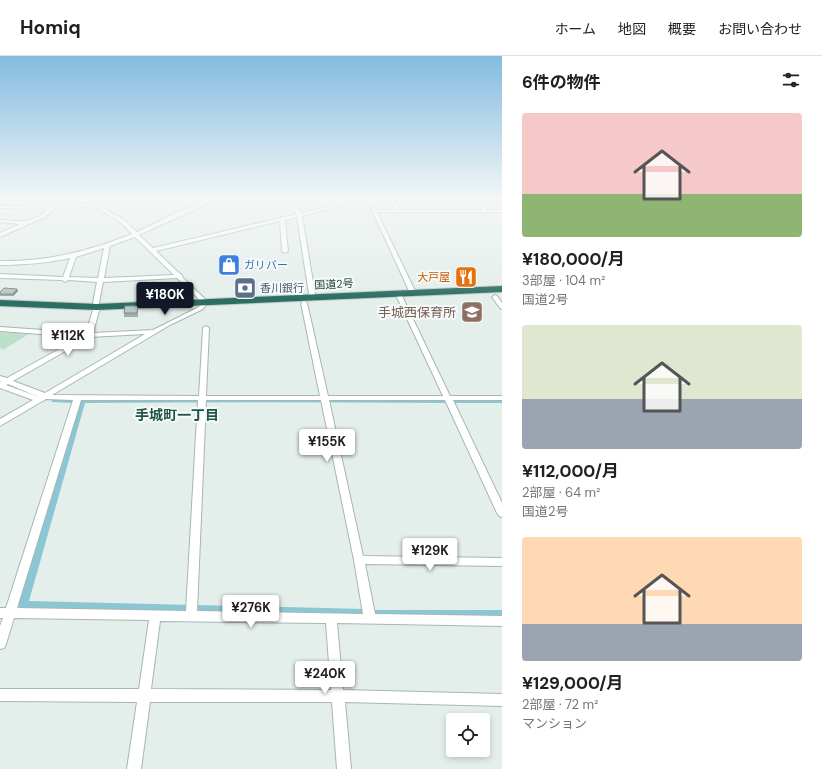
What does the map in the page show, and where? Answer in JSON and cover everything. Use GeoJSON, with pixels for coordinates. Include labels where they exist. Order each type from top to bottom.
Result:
{"type":"FeatureCollection","features":[{"type":"Feature","properties":{"kind":"highway","name":"国道2号"},"geometry":{"type":"LineString","coordinates":[[203,300],[398,294],[412,291],[502,286]]}},
{"type":"Feature","properties":{"kind":"highway","name":"国道2号"},"geometry":{"type":"LineString","coordinates":[[0,303],[45,306],[96,305],[312,294],[502,289]]}},
{"type":"Feature","properties":{"kind":"highway","name":"国道2号"},"geometry":{"type":"LineString","coordinates":[[0,300],[96,305]]}},
{"type":"Feature","properties":{"kind":"street"},"geometry":{"type":"LineString","coordinates":[[0,423],[44,399],[156,332],[201,308],[203,300],[134,231]]}},
{"type":"Feature","properties":{"kind":"street"},"geometry":{"type":"LineString","coordinates":[[0,263],[39,263],[73,256],[107,246],[143,231]]}},
{"type":"Feature","properties":{"kind":"street"},"geometry":{"type":"LineString","coordinates":[[153,250],[231,231]]}},
{"type":"Feature","properties":{"kind":"street"},"geometry":{"type":"LineString","coordinates":[[283,231],[285,251]]}},
{"type":"Feature","properties":{"kind":"street"},"geometry":{"type":"LineString","coordinates":[[302,231],[312,294]]}},
{"type":"Feature","properties":{"kind":"street"},"geometry":{"type":"LineString","coordinates":[[384,231],[412,291]]}},
{"type":"Feature","properties":{"kind":"street"},"geometry":{"type":"LineString","coordinates":[[2,383],[89,335],[107,246]]}},
{"type":"Feature","properties":{"kind":"street"},"geometry":{"type":"LineString","coordinates":[[65,280],[73,256]]}},
{"type":"Feature","properties":{"kind":"street"},"geometry":{"type":"LineString","coordinates":[[0,272],[9,263]]}},
{"type":"Feature","properties":{"kind":"street"},"geometry":{"type":"LineString","coordinates":[[0,276],[65,280],[100,280],[180,276]]}},
{"type":"Feature","properties":{"kind":"street"},"geometry":{"type":"LineString","coordinates":[[398,294],[446,398],[502,513]]}},
{"type":"Feature","properties":{"kind":"street"},"geometry":{"type":"LineString","coordinates":[[495,297],[502,307]]}},
{"type":"Feature","properties":{"kind":"street"},"geometry":{"type":"LineString","coordinates":[[304,303],[323,398],[359,560],[370,619]]}},
{"type":"Feature","properties":{"kind":"street"},"geometry":{"type":"LineString","coordinates":[[191,616],[206,328]]}},
{"type":"Feature","properties":{"kind":"street"},"geometry":{"type":"LineString","coordinates":[[0,329],[89,335],[156,332]]}},
{"type":"Feature","properties":{"kind":"street"},"geometry":{"type":"LineString","coordinates":[[2,383],[44,399],[502,398]]}},
{"type":"Feature","properties":{"kind":"street"},"geometry":{"type":"LineString","coordinates":[[0,644],[5,613],[78,398]]}},
{"type":"Feature","properties":{"kind":"street"},"geometry":{"type":"LineString","coordinates":[[359,560],[502,562]]}},
{"type":"Feature","properties":{"kind":"street"},"geometry":{"type":"LineString","coordinates":[[5,613],[331,619],[502,620]]}},
{"type":"Feature","properties":{"kind":"street"},"geometry":{"type":"LineString","coordinates":[[134,769],[155,616]]}},
{"type":"Feature","properties":{"kind":"street"},"geometry":{"type":"LineString","coordinates":[[331,619],[344,769]]}},
{"type":"Feature","properties":{"kind":"street"},"geometry":{"type":"LineString","coordinates":[[0,695],[144,694],[338,696],[502,700]]}},
{"type":"Feature","properties":{"kind":"green space"},"geometry":{"type":"Polygon","coordinates":[[[0,332],[29,334],[3,350],[0,348],[0,332]]]}},
{"type":"Feature","properties":{"kind":"building"},"geometry":{"type":"Polygon","coordinates":[[[4,288],[17,289],[13,294],[0,294],[4,288]]]}},
{"type":"Feature","properties":{"kind":"building"},"geometry":{"type":"Polygon","coordinates":[[[125,306],[138,306],[137,313],[124,313],[125,306]]]}},
{"type":"Feature","properties":{"kind":"waterway"},"geometry":{"type":"LineString","coordinates":[[0,381],[30,393]]}},
{"type":"Feature","properties":{"kind":"waterway"},"geometry":{"type":"LineString","coordinates":[[199,400],[82,401],[23,605],[365,613]]}},
{"type":"Feature","properties":{"kind":"waterway"},"geometry":{"type":"LineString","coordinates":[[204,400],[321,400]]}},
{"type":"Feature","properties":{"kind":"waterway"},"geometry":{"type":"LineString","coordinates":[[326,400],[444,401]]}},
{"type":"Feature","properties":{"kind":"waterway"},"geometry":{"type":"LineString","coordinates":[[54,401],[72,401]]}},
{"type":"Feature","properties":{"kind":"waterway"},"geometry":{"type":"LineString","coordinates":[[450,401],[502,401]]}},
{"type":"Feature","properties":{"kind":"waterway"},"geometry":{"type":"LineString","coordinates":[[375,614],[502,614]]}},
{"type":"Feature","properties":{"kind":"place","name":"ガリバー"},"geometry":{"type":"Point","coordinates":[229,265]}},
{"type":"Feature","properties":{"kind":"place","name":"大戸屋"},"geometry":{"type":"Point","coordinates":[466,277]}},
{"type":"Feature","properties":{"kind":"place","name":"香川銀行"},"geometry":{"type":"Point","coordinates":[245,288]}},
{"type":"Feature","properties":{"kind":"place","name":"手城西保育所"},"geometry":{"type":"Point","coordinates":[472,312]}},
{"type":"Feature","properties":{"kind":"district","name":"手城町一丁目"},"geometry":{"type":"Point","coordinates":[177,415]}}]}
